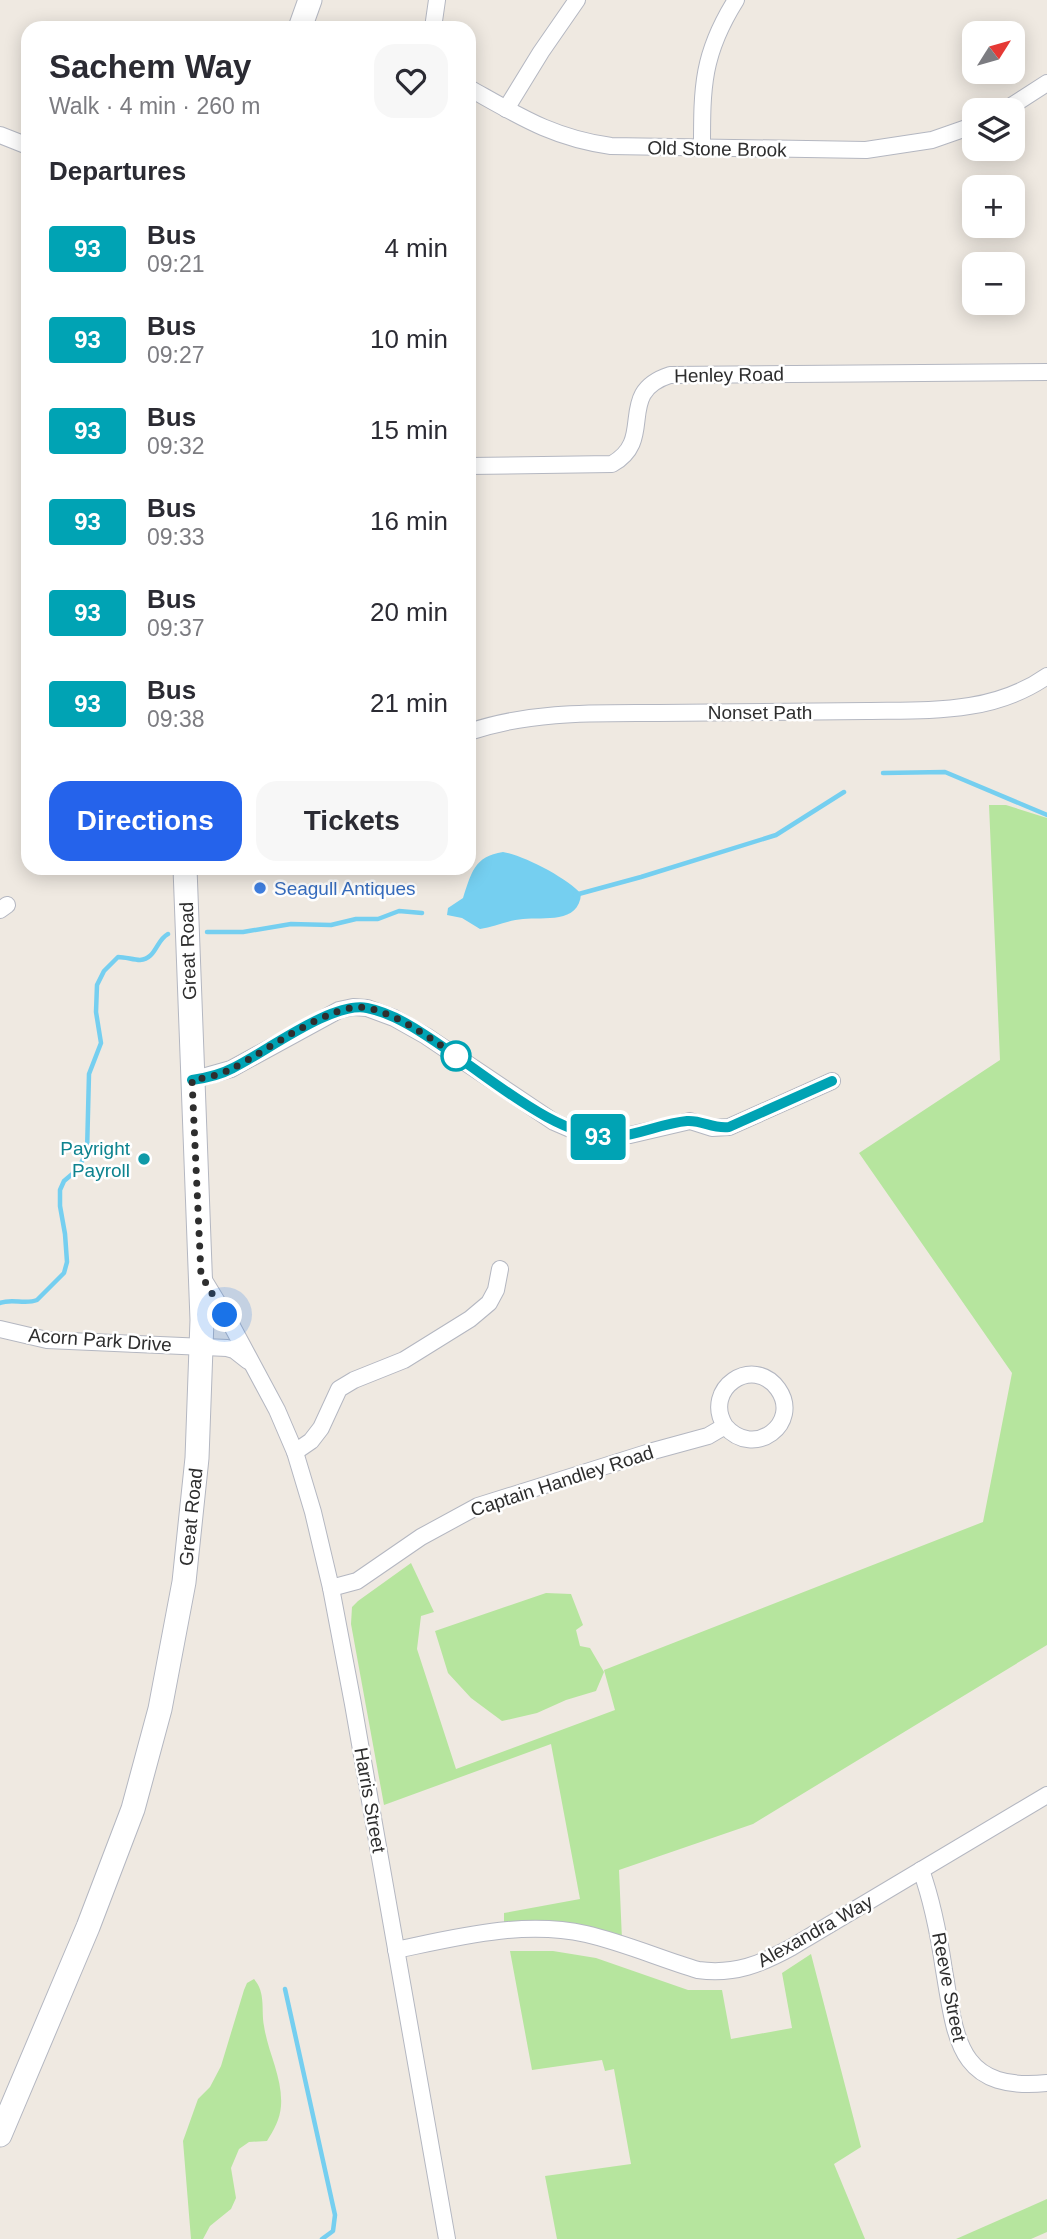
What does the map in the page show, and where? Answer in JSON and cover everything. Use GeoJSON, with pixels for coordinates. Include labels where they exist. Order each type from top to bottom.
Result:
{"type":"FeatureCollection","features":[{"type":"Feature","properties":{"kind":"main road"},"geometry":{"type":"LineString","coordinates":[[302,21],[310,0]]}},
{"type":"Feature","properties":{"kind":"main road","name":"Great Road"},"geometry":{"type":"LineString","coordinates":[[0,2134],[92,1917],[133,1809],[157,1722],[184,1582],[198,1435],[202,1346],[185,875]]}},
{"type":"Feature","properties":{"kind":"street"},"geometry":{"type":"LineString","coordinates":[[434,21],[437,0]]}},
{"type":"Feature","properties":{"kind":"street"},"geometry":{"type":"LineString","coordinates":[[506,109],[541,51],[577,0]]}},
{"type":"Feature","properties":{"kind":"street"},"geometry":{"type":"LineString","coordinates":[[702,148],[702,87],[705,69],[715,39],[736,0]]}},
{"type":"Feature","properties":{"kind":"street"},"geometry":{"type":"LineString","coordinates":[[1024,98],[1047,83]]}},
{"type":"Feature","properties":{"kind":"street","name":"Old Stone Brook"},"geometry":{"type":"LineString","coordinates":[[476,92],[537,126],[572,139],[632,148],[888,148],[932,140],[962,130]]}},
{"type":"Feature","properties":{"kind":"street"},"geometry":{"type":"LineString","coordinates":[[0,135],[21,143]]}},
{"type":"Feature","properties":{"kind":"street","name":"Henley Road"},"geometry":{"type":"LineString","coordinates":[[476,466],[612,464],[631,449],[642,394],[658,379],[670,375],[1047,372]]}},
{"type":"Feature","properties":{"kind":"street","name":"Nonset Path"},"geometry":{"type":"LineString","coordinates":[[476,730],[517,719],[569,713],[968,708],[1008,697],[1047,676]]}},
{"type":"Feature","properties":{"kind":"street"},"geometry":{"type":"LineString","coordinates":[[192,1080],[231,1069],[326,1016],[353,1007],[367,1008],[394,1018],[554,1122],[592,1136],[630,1135],[690,1121],[712,1128],[729,1127],[832,1081]]}},
{"type":"Feature","properties":{"kind":"street"},"geometry":{"type":"LineString","coordinates":[[295,1452],[311,1441],[321,1429],[339,1389],[354,1380],[404,1360],[470,1319],[489,1303],[496,1290],[500,1269]]}},
{"type":"Feature","properties":{"kind":"street","name":"Harris Street"},"geometry":{"type":"LineString","coordinates":[[201,1275],[278,1410],[307,1491],[331,1588],[447,2239]]}},
{"type":"Feature","properties":{"kind":"street","name":"Acorn Park Drive"},"geometry":{"type":"LineString","coordinates":[[0,1329],[47,1340],[202,1346]]}},
{"type":"Feature","properties":{"kind":"street","name":"Harris Street"},"geometry":{"type":"LineString","coordinates":[[202,1346],[234,1350],[257,1371]]}},
{"type":"Feature","properties":{"kind":"street"},"geometry":{"type":"LineString","coordinates":[[754,1375],[767,1379],[777,1388],[783,1401],[783,1411],[780,1423],[771,1434],[750,1440],[736,1436],[725,1426],[719,1414],[719,1401],[725,1388],[735,1379],[754,1375]]}},
{"type":"Feature","properties":{"kind":"street","name":"Captain Handley Road"},"geometry":{"type":"LineString","coordinates":[[331,1588],[357,1581],[421,1537],[478,1507],[643,1454],[701,1439],[725,1426]]}},
{"type":"Feature","properties":{"kind":"street","name":"Alexandra Way"},"geometry":{"type":"LineString","coordinates":[[396,1951],[486,1933],[543,1929],[596,1937],[698,1970],[734,1971],[752,1967],[792,1947],[1047,1795]]}},
{"type":"Feature","properties":{"kind":"street","name":"Reeve Street"},"geometry":{"type":"LineString","coordinates":[[922,1870],[936,1922],[953,2026],[960,2048],[973,2064],[995,2079],[1023,2085],[1047,2083]]}},
{"type":"Feature","properties":{"kind":"green space"},"geometry":{"type":"Polygon","coordinates":[[[989,805],[1006,805],[1047,818],[1047,1645],[753,1824],[619,1870],[622,1940],[504,1924],[504,1913],[580,1899],[551,1744],[384,1805],[351,1624],[352,1607],[358,1601],[411,1563],[434,1612],[421,1616],[417,1649],[456,1769],[615,1710],[604,1670],[983,1522],[1012,1373],[859,1153],[1000,1060],[989,805]]]}},
{"type":"Feature","properties":{"kind":"green space"},"geometry":{"type":"Polygon","coordinates":[[[546,1593],[571,1594],[583,1625],[576,1630],[580,1646],[590,1648],[604,1672],[596,1691],[537,1713],[502,1721],[471,1698],[448,1673],[435,1631],[546,1593]]]}},
{"type":"Feature","properties":{"kind":"green space"},"geometry":{"type":"Polygon","coordinates":[[[510,1951],[553,1951],[596,1958],[688,1990],[722,1990],[731,2039],[792,2028],[782,1973],[811,1954],[861,2147],[834,2164],[865,2239],[557,2239],[545,2176],[631,2164],[614,2069],[605,2071],[602,2060],[532,2070],[510,1951]]]}},
{"type":"Feature","properties":{"kind":"green space"},"geometry":{"type":"Polygon","coordinates":[[[254,1979],[262,1996],[266,2036],[280,2085],[279,2115],[267,2141],[249,2142],[239,2149],[231,2168],[236,2198],[231,2209],[210,2226],[203,2239],[191,2239],[183,2141],[198,2099],[210,2087],[221,2066],[247,1983],[254,1979]]]}},
{"type":"Feature","properties":{"kind":"green space"},"geometry":{"type":"Polygon","coordinates":[[[1047,2199],[1047,2232],[1031,2239],[956,2239],[1047,2199]]]}},
{"type":"Feature","properties":{"kind":"water"},"geometry":{"type":"Polygon","coordinates":[[[503,852],[545,868],[581,894],[579,904],[567,915],[517,920],[480,929],[462,918],[447,915],[448,908],[463,898],[472,875],[476,875],[476,867],[493,854],[503,852]]]}},
{"type":"Feature","properties":{"kind":"waterway"},"geometry":{"type":"LineString","coordinates":[[883,773],[945,772],[1047,815]]}},
{"type":"Feature","properties":{"kind":"waterway"},"geometry":{"type":"LineString","coordinates":[[575,895],[776,835],[844,792]]}},
{"type":"Feature","properties":{"kind":"waterway"},"geometry":{"type":"LineString","coordinates":[[207,932],[243,932],[291,924],[331,925],[356,919],[378,919],[399,911],[422,913]]}},
{"type":"Feature","properties":{"kind":"waterway"},"geometry":{"type":"LineString","coordinates":[[0,1303],[37,1300],[64,1273],[67,1262],[60,1190],[64,1181],[77,1170],[87,1152],[89,1074],[101,1043],[96,1012],[97,985],[104,971],[118,957],[145,959],[168,934]]}},
{"type":"Feature","properties":{"kind":"waterway"},"geometry":{"type":"LineString","coordinates":[[285,1989],[335,2215],[333,2231],[322,2239]]}},
{"type":"Feature","properties":{"kind":"bus line","name":"93"},"geometry":{"type":"LineString","coordinates":[[192,1080],[231,1069],[326,1016],[353,1007],[367,1008],[394,1018],[554,1122],[584,1135],[630,1135],[690,1121],[712,1128],[729,1127],[832,1081]]}},
{"type":"Feature","properties":{"kind":"place","name":"Seagull Antiques"},"geometry":{"type":"Point","coordinates":[260,888]}},
{"type":"Feature","properties":{"kind":"place","name":"Payright Payroll"},"geometry":{"type":"Point","coordinates":[144,1159]}},
{"type":"Feature","properties":{"kind":"route"},"geometry":{"type":"LineString","coordinates":[[225,1315],[201,1275],[192,1080],[231,1069],[326,1016],[353,1007],[367,1008],[394,1018],[462,1060],[456,1056]]}}]}
